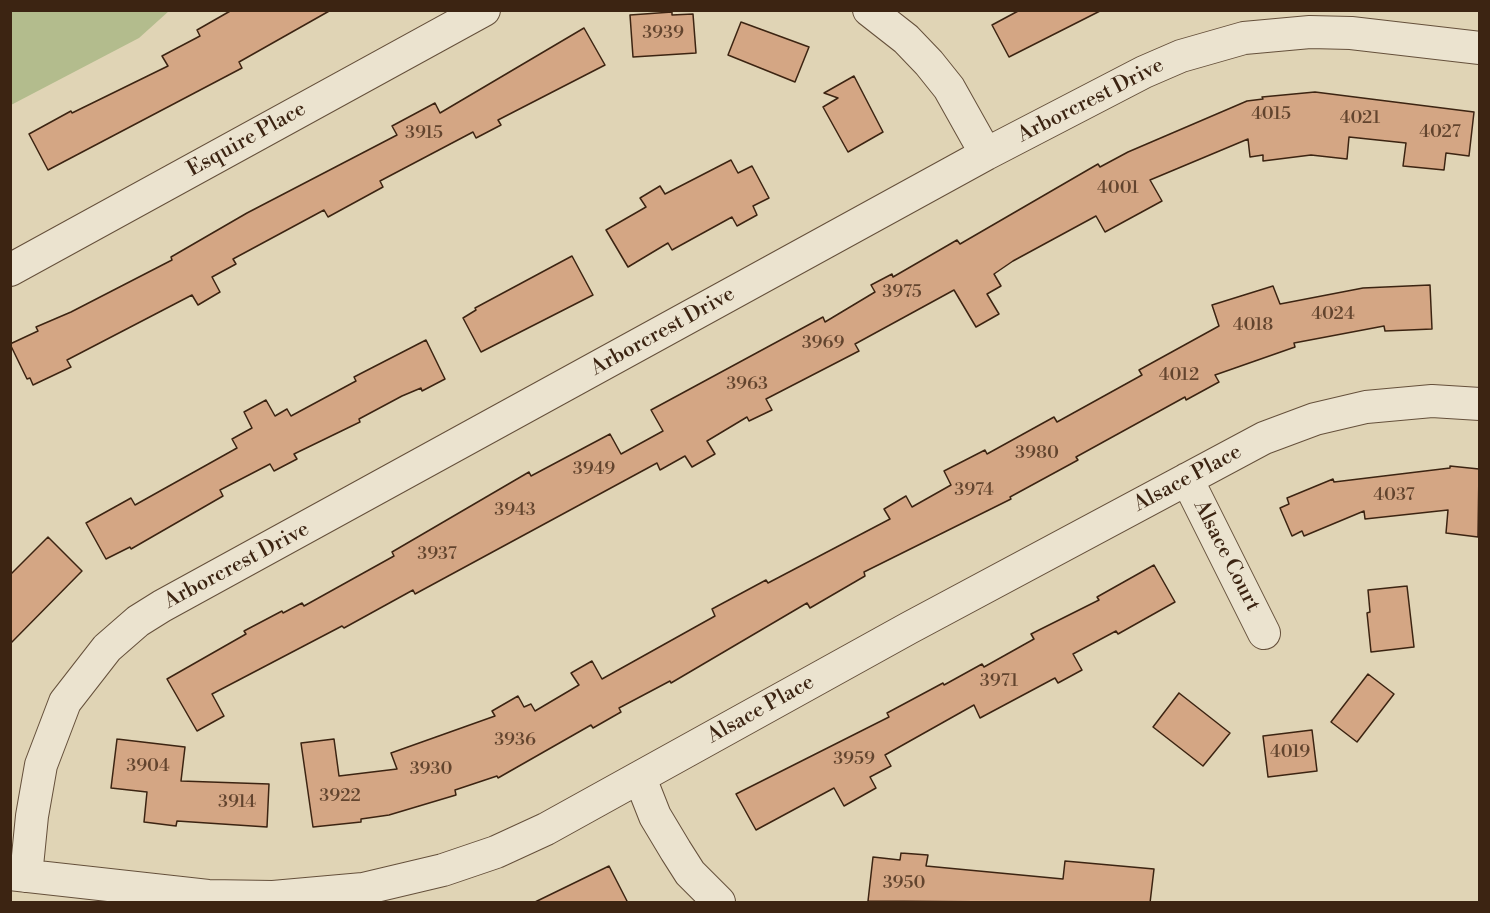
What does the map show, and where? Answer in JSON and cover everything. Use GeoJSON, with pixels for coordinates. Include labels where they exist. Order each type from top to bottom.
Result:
{"type":"FeatureCollection","features":[{"type":"Feature","properties":{"kind":"street","name":"Esquire Place"},"geometry":{"type":"LineString","coordinates":[[10,270],[484,10]]}},
{"type":"Feature","properties":{"kind":"street"},"geometry":{"type":"LineString","coordinates":[[869,10],[906,39],[929,63],[949,88],[986,154]]}},
{"type":"Feature","properties":{"kind":"street","name":"Arborcrest Drive"},"geometry":{"type":"LineString","coordinates":[[18,875],[41,765],[65,702],[107,648],[138,621],[986,154],[1144,72],[1181,56],[1244,38],[1323,32],[1479,48]]}},
{"type":"Feature","properties":{"kind":"street","name":"Alsace Place"},"geometry":{"type":"LineString","coordinates":[[18,875],[232,897],[299,896],[363,889],[430,874],[496,852],[546,829],[909,628],[1264,438],[1340,412],[1406,402],[1479,404]]}},
{"type":"Feature","properties":{"kind":"street","name":"Alsace Court"},"geometry":{"type":"LineString","coordinates":[[1187,480],[1264,633]]}},
{"type":"Feature","properties":{"kind":"street"},"geometry":{"type":"LineString","coordinates":[[640,778],[655,816],[676,851],[690,873],[719,903]]}},
{"type":"Feature","properties":{"kind":"green space"},"geometry":{"type":"Polygon","coordinates":[[[10,11],[169,11],[139,38],[11,105],[10,11]]]}},
{"type":"Feature","properties":{"kind":"building"},"geometry":{"type":"Polygon","coordinates":[[[232,10],[331,10],[239,62],[242,68],[48,170],[29,134],[71,111],[72,113],[168,66],[162,56],[200,36],[197,30],[232,10]]]}},
{"type":"Feature","properties":{"kind":"building"},"geometry":{"type":"Polygon","coordinates":[[[1020,10],[1102,10],[1009,57],[992,25],[1020,10]]]}},
{"type":"Feature","properties":{"kind":"building"},"geometry":{"type":"Polygon","coordinates":[[[672,12],[672,15],[693,14],[696,53],[633,57],[630,15],[672,12]]]}},
{"type":"Feature","properties":{"kind":"building"},"geometry":{"type":"Polygon","coordinates":[[[741,22],[809,47],[795,82],[728,55],[741,22]]]}},
{"type":"Feature","properties":{"kind":"building"},"geometry":{"type":"Polygon","coordinates":[[[584,28],[605,65],[498,120],[501,125],[476,138],[473,132],[380,181],[383,187],[328,217],[324,210],[233,259],[236,264],[212,277],[220,292],[198,305],[192,295],[67,360],[71,367],[33,385],[30,378],[27,379],[10,344],[38,331],[36,327],[71,312],[172,260],[171,257],[247,213],[397,135],[392,126],[435,103],[440,113],[584,28]]]}},
{"type":"Feature","properties":{"kind":"building"},"geometry":{"type":"Polygon","coordinates":[[[854,76],[883,132],[848,152],[823,107],[838,98],[824,93],[854,76]]]}},
{"type":"Feature","properties":{"kind":"building"},"geometry":{"type":"Polygon","coordinates":[[[1315,92],[1474,112],[1469,156],[1446,153],[1444,170],[1403,166],[1406,143],[1349,137],[1347,159],[1311,155],[1263,161],[1263,155],[1250,157],[1248,139],[1150,180],[1162,201],[1105,232],[1096,216],[1013,261],[994,274],[1001,286],[987,294],[999,314],[976,327],[954,290],[855,344],[859,351],[766,399],[772,410],[749,421],[747,417],[707,441],[715,454],[692,467],[685,456],[660,470],[657,463],[415,594],[413,590],[344,628],[342,626],[212,694],[224,716],[197,731],[167,679],[246,634],[244,631],[282,611],[283,613],[302,603],[304,606],[394,556],[392,552],[529,472],[531,476],[610,434],[621,454],[663,431],[651,410],[823,317],[825,322],[875,292],[871,285],[892,274],[893,277],[957,240],[960,244],[1098,164],[1100,167],[1128,152],[1247,101],[1263,99],[1262,97],[1315,92]]]}},
{"type":"Feature","properties":{"kind":"building"},"geometry":{"type":"Polygon","coordinates":[[[731,160],[738,173],[752,166],[769,198],[753,206],[757,215],[737,226],[732,217],[672,250],[668,243],[628,267],[606,230],[646,207],[640,198],[660,186],[665,194],[731,160]]]}},
{"type":"Feature","properties":{"kind":"building"},"geometry":{"type":"Polygon","coordinates":[[[572,256],[593,295],[481,352],[463,318],[476,310],[475,308],[572,256]]]}},
{"type":"Feature","properties":{"kind":"building"},"geometry":{"type":"Polygon","coordinates":[[[1430,285],[1432,329],[1385,331],[1384,326],[1294,343],[1295,347],[1215,375],[1219,382],[1186,400],[1185,397],[1076,457],[1078,460],[1010,497],[1011,499],[864,572],[865,576],[810,608],[807,603],[671,683],[670,681],[619,708],[621,712],[593,728],[591,725],[498,778],[497,776],[455,790],[456,795],[389,815],[361,819],[361,822],[313,827],[301,743],[334,739],[339,776],[397,769],[391,753],[495,716],[492,711],[518,696],[524,707],[531,704],[535,711],[579,685],[571,673],[592,661],[602,679],[715,616],[712,609],[766,580],[768,583],[890,519],[884,509],[906,496],[912,507],[951,485],[944,471],[985,450],[987,454],[1054,417],[1057,422],[1142,375],[1139,370],[1219,326],[1212,305],[1273,286],[1280,304],[1363,288],[1430,285]]]}},
{"type":"Feature","properties":{"kind":"building"},"geometry":{"type":"Polygon","coordinates":[[[426,340],[445,379],[422,391],[421,388],[402,396],[359,419],[360,422],[294,454],[297,459],[274,471],[270,464],[220,490],[223,496],[131,549],[130,547],[106,559],[86,523],[131,498],[135,505],[237,448],[232,439],[252,428],[244,412],[266,400],[275,416],[287,409],[291,416],[356,381],[354,377],[426,340]]]}},
{"type":"Feature","properties":{"kind":"building"},"geometry":{"type":"Polygon","coordinates":[[[1450,466],[1479,469],[1478,537],[1446,533],[1448,510],[1365,519],[1364,511],[1304,536],[1302,531],[1292,536],[1280,508],[1289,504],[1287,498],[1333,479],[1334,482],[1450,468],[1450,466]]]}},
{"type":"Feature","properties":{"kind":"building"},"geometry":{"type":"Polygon","coordinates":[[[48,537],[82,571],[10,644],[10,575],[48,537]]]}},
{"type":"Feature","properties":{"kind":"building"},"geometry":{"type":"Polygon","coordinates":[[[1154,565],[1175,602],[1118,634],[1116,631],[1073,654],[1082,670],[1058,683],[1055,678],[980,718],[974,705],[885,755],[891,766],[870,777],[876,788],[844,806],[834,788],[756,830],[736,794],[889,717],[887,713],[943,683],[944,685],[982,664],[984,667],[1034,639],[1031,634],[1099,600],[1097,597],[1154,565]]]}},
{"type":"Feature","properties":{"kind":"building"},"geometry":{"type":"Polygon","coordinates":[[[1407,586],[1414,647],[1371,652],[1367,613],[1370,612],[1368,590],[1407,586]]]}},
{"type":"Feature","properties":{"kind":"building"},"geometry":{"type":"Polygon","coordinates":[[[1368,674],[1394,694],[1357,742],[1331,722],[1368,674]]]}},
{"type":"Feature","properties":{"kind":"building"},"geometry":{"type":"Polygon","coordinates":[[[1179,693],[1230,733],[1203,766],[1153,727],[1179,693]]]}},
{"type":"Feature","properties":{"kind":"building"},"geometry":{"type":"Polygon","coordinates":[[[1312,730],[1317,771],[1268,777],[1263,736],[1312,730]]]}},
{"type":"Feature","properties":{"kind":"building"},"geometry":{"type":"Polygon","coordinates":[[[117,739],[185,747],[181,781],[269,784],[267,827],[177,821],[176,826],[144,822],[147,792],[111,788],[117,739]]]}},
{"type":"Feature","properties":{"kind":"building"},"geometry":{"type":"Polygon","coordinates":[[[901,853],[928,855],[926,866],[1063,879],[1065,861],[1154,869],[1150,903],[868,901],[873,857],[900,860],[901,853]]]}},
{"type":"Feature","properties":{"kind":"building"},"geometry":{"type":"Polygon","coordinates":[[[609,866],[628,903],[533,903],[609,866]]]}}]}
